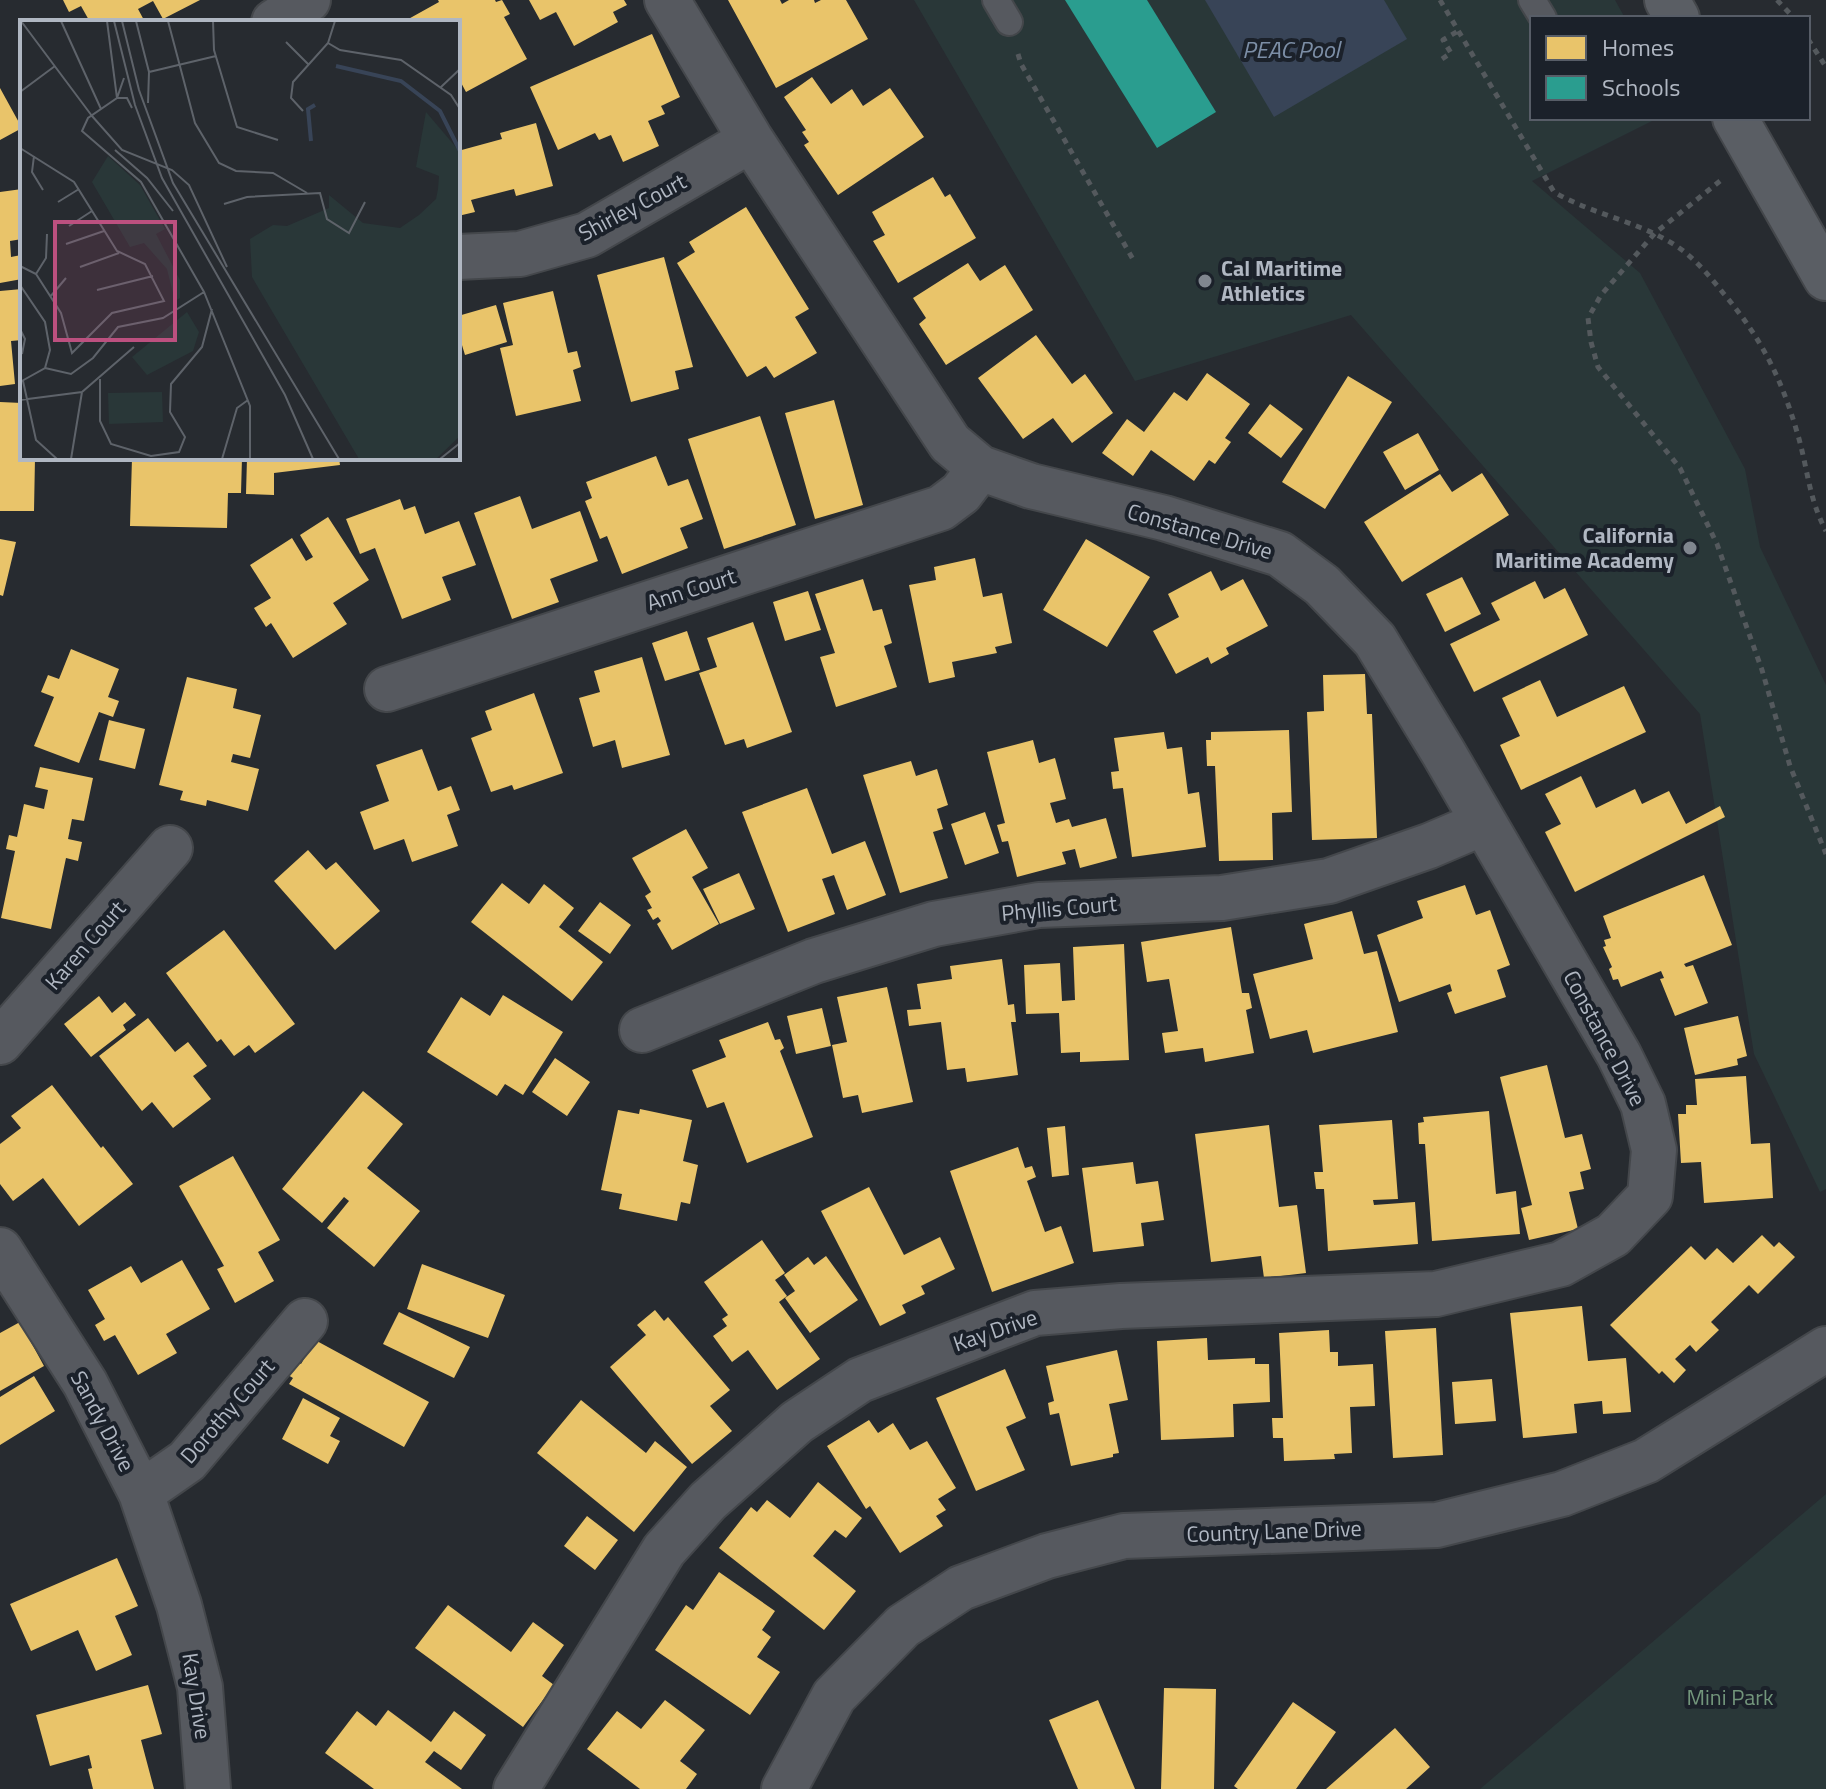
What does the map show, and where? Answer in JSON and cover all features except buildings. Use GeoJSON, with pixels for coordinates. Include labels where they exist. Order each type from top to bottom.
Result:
{"type":"FeatureCollection","features":[{"type":"Feature","properties":{"kind":"street"},"geometry":{"type":"LineString","coordinates":[[277,20],[308,0]]}},
{"type":"Feature","properties":{"kind":"street","name":"Constance Drive"},"geometry":{"type":"LineString","coordinates":[[667,0],[751,140],[950,443],[980,468],[1031,486],[1164,518],[1280,554],[1322,585],[1375,640],[1619,1055],[1643,1104],[1654,1150],[1650,1196]]}},
{"type":"Feature","properties":{"kind":"street"},"geometry":{"type":"LineString","coordinates":[[1745,135],[1826,278]]}},
{"type":"Feature","properties":{"kind":"street","name":"Shirley Court"},"geometry":{"type":"LineString","coordinates":[[460,257],[520,254],[587,235],[751,140]]}},
{"type":"Feature","properties":{"kind":"street","name":"Ann Court"},"geometry":{"type":"LineString","coordinates":[[387,689],[941,508],[961,493],[980,468]]}},
{"type":"Feature","properties":{"kind":"street","name":"Phyllis Court"},"geometry":{"type":"LineString","coordinates":[[642,1030],[814,961],[934,924],[1039,905],[1222,898],[1329,881],[1429,846],[1483,823]]}},
{"type":"Feature","properties":{"kind":"street","name":"Karen Court"},"geometry":{"type":"LineString","coordinates":[[0,1042],[170,848]]}},
{"type":"Feature","properties":{"kind":"street","name":"Kay Drive"},"geometry":{"type":"LineString","coordinates":[[516,1789],[664,1550],[708,1501],[797,1422],[860,1380],[1035,1313],[1121,1306],[1450,1291],[1561,1264],[1613,1235],[1650,1196]]}},
{"type":"Feature","properties":{"kind":"street","name":"Sandy Drive"},"geometry":{"type":"LineString","coordinates":[[0,1250],[85,1383],[141,1493],[179,1605]]}},
{"type":"Feature","properties":{"kind":"street","name":"Dorothy Court"},"geometry":{"type":"LineString","coordinates":[[141,1493],[187,1461],[305,1321]]}},
{"type":"Feature","properties":{"kind":"street","name":"Country Lane Drive"},"geometry":{"type":"LineString","coordinates":[[784,1789],[834,1696],[903,1626],[961,1588],[1047,1556],[1124,1536],[1437,1525],[1562,1494],[1646,1461],[1826,1349]]}},
{"type":"Feature","properties":{"kind":"street","name":"Kay Drive"},"geometry":{"type":"LineString","coordinates":[[179,1605],[200,1687],[208,1789]]}},
{"type":"Feature","properties":{"kind":"path"},"geometry":{"type":"LineString","coordinates":[[1440,0],[1554,192],[1581,206],[1655,233],[1683,250],[1747,321],[1783,390],[1798,435],[1808,489],[1826,531]]}},
{"type":"Feature","properties":{"kind":"path"},"geometry":{"type":"LineString","coordinates":[[1777,0],[1793,16]]}},
{"type":"Feature","properties":{"kind":"path"},"geometry":{"type":"LineString","coordinates":[[1002,11],[1021,64],[1134,261]]}},
{"type":"Feature","properties":{"kind":"path"},"geometry":{"type":"LineString","coordinates":[[1442,59],[1451,53],[1443,40],[1458,31]]}},
{"type":"Feature","properties":{"kind":"path"},"geometry":{"type":"LineString","coordinates":[[1810,42],[1826,67]]}},
{"type":"Feature","properties":{"kind":"path"},"geometry":{"type":"LineString","coordinates":[[1745,135],[1601,295],[1588,318],[1598,367],[1680,468],[1717,544],[1762,670],[1790,766],[1826,854]]}},
{"type":"Feature","properties":{"kind":"green space","name":"California Maritime Academy"},"geometry":{"type":"Polygon","coordinates":[[[914,0],[1615,0],[1624,16],[1530,16],[1530,120],[1654,120],[1532,181],[1640,273],[1745,469],[1760,547],[1826,685],[1826,1189],[1820,1192],[1754,1054],[1700,714],[1351,315],[1135,381],[914,0]]]}},
{"type":"Feature","properties":{"kind":"green space","name":"Mini Park"},"geometry":{"type":"Polygon","coordinates":[[[1826,1494],[1826,1789],[1480,1789],[1826,1494]]]}},
{"type":"Feature","properties":{"kind":"water","name":"PEAC Pool"},"geometry":{"type":"Polygon","coordinates":[[[1205,0],[1384,0],[1407,39],[1274,117],[1205,0]]]}},
{"type":"Feature","properties":{"kind":"place","name":"Cal Maritime Athletics"},"geometry":{"type":"Point","coordinates":[1205,281]}},
{"type":"Feature","properties":{"kind":"place","name":"California Maritime Academy"},"geometry":{"type":"Point","coordinates":[1690,548]}}]}
